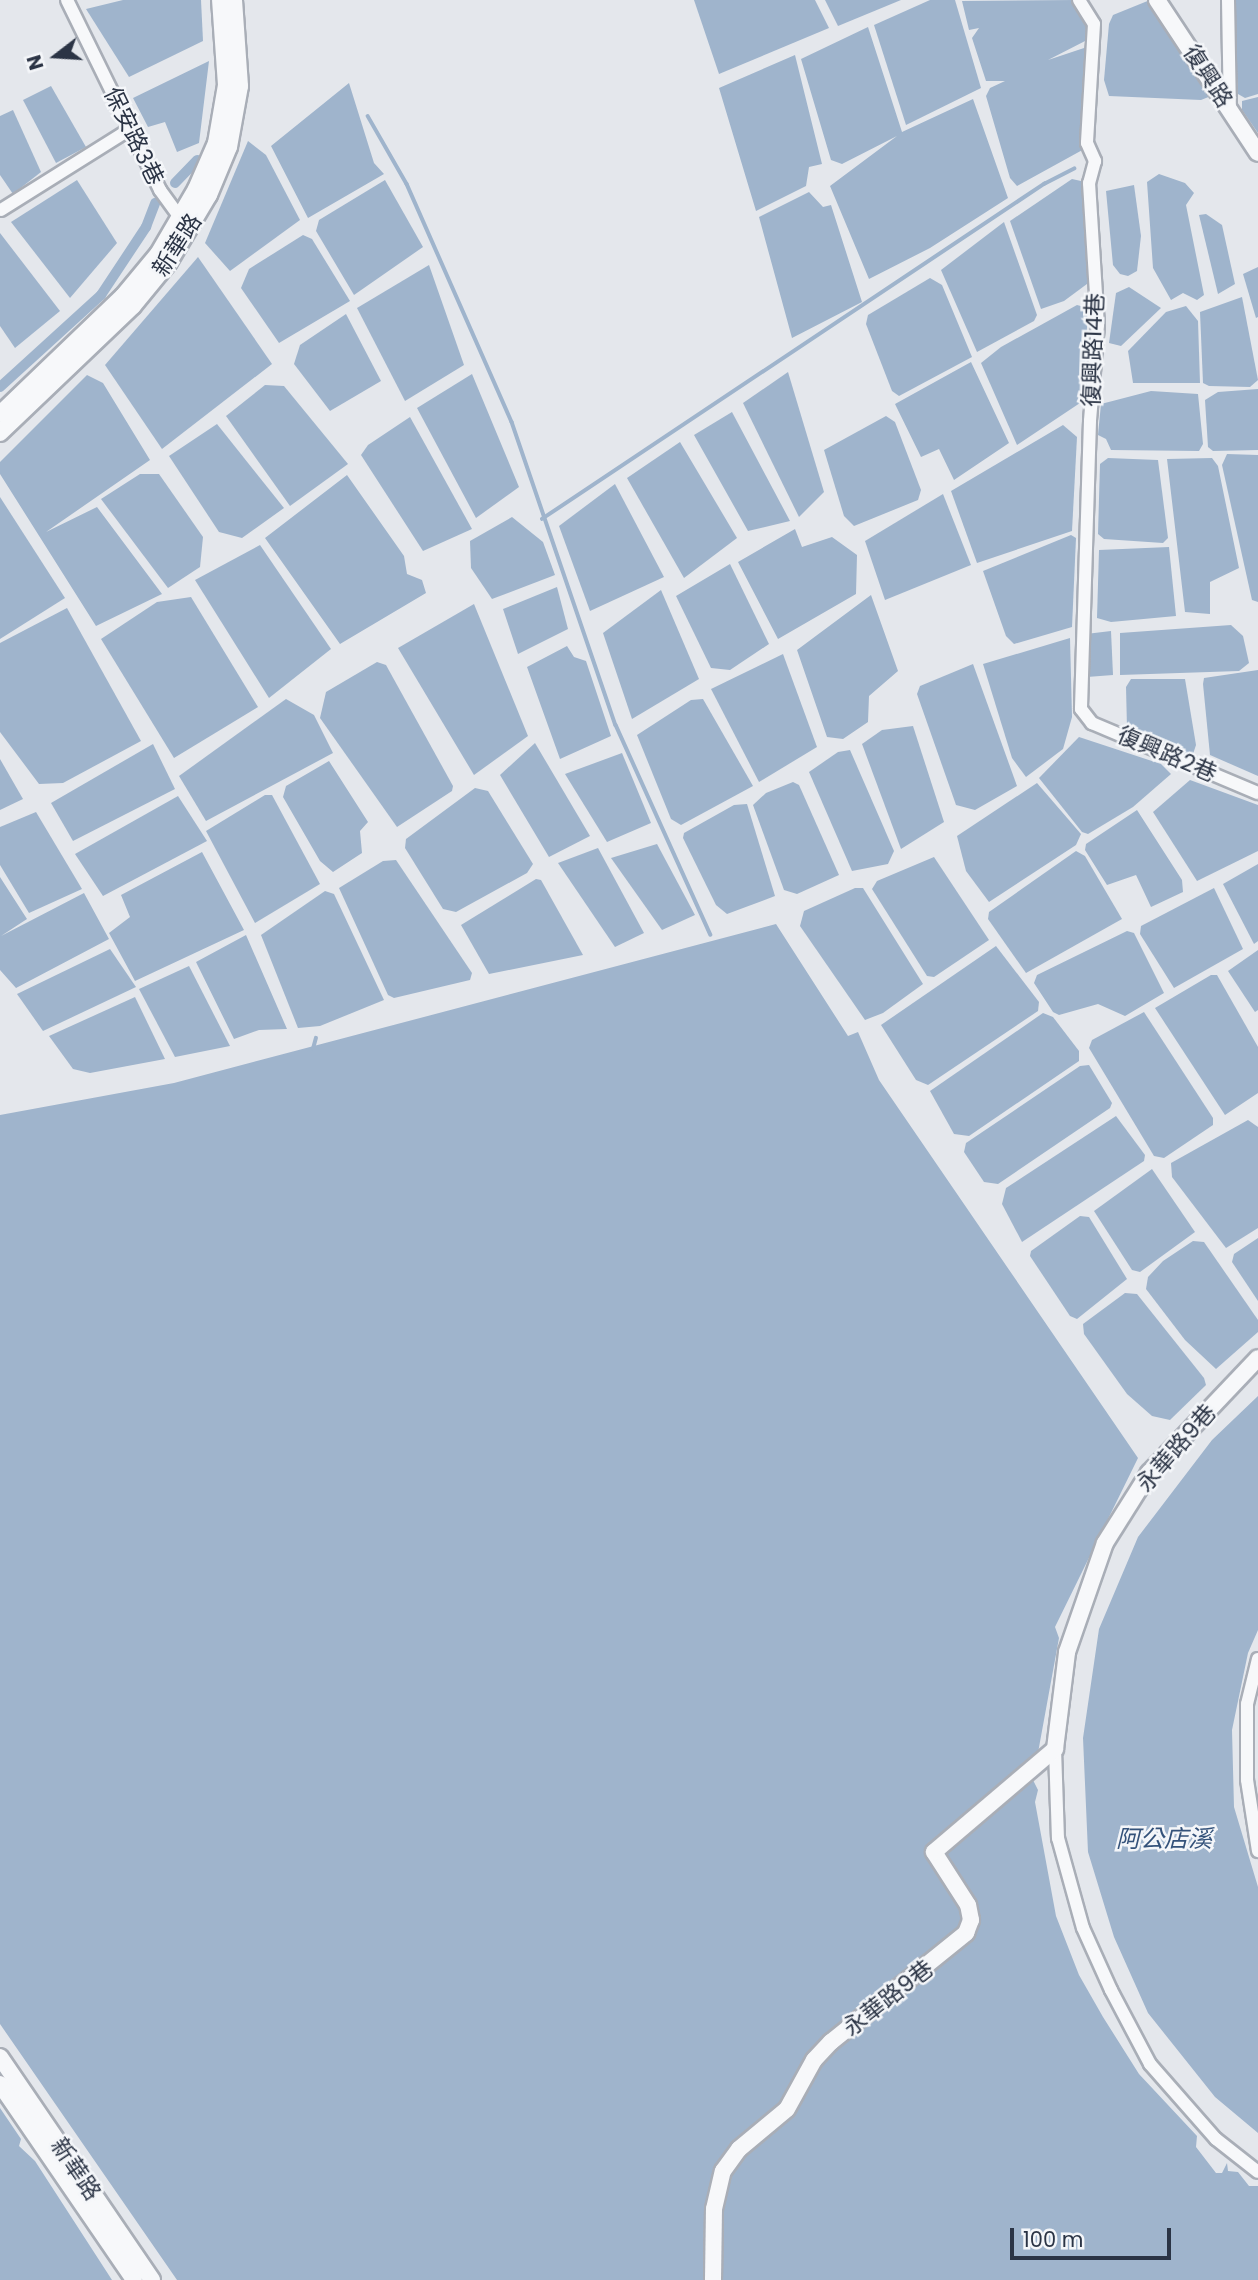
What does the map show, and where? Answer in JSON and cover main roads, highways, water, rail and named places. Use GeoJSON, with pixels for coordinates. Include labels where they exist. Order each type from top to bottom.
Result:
{"type":"FeatureCollection","features":[{"type":"Feature","properties":{"kind":"water"},"geometry":{"type":"Polygon","coordinates":[[[123,0],[201,0],[203,41],[129,77],[86,9],[123,0]]]}},
{"type":"Feature","properties":{"kind":"water"},"geometry":{"type":"Polygon","coordinates":[[[694,0],[815,0],[829,28],[719,74],[694,0]]]}},
{"type":"Feature","properties":{"kind":"water"},"geometry":{"type":"Polygon","coordinates":[[[825,0],[901,0],[838,26],[825,0]]]}},
{"type":"Feature","properties":{"kind":"water"},"geometry":{"type":"Polygon","coordinates":[[[930,0],[955,0],[981,88],[906,125],[874,25],[930,0]]]}},
{"type":"Feature","properties":{"kind":"water"},"geometry":{"type":"Polygon","coordinates":[[[1075,0],[1089,24],[1089,39],[1048,60],[1090,46],[1086,148],[1017,186],[1010,178],[986,96],[990,88],[1005,81],[986,81],[972,38],[979,28],[969,30],[962,1],[1075,0]]]}},
{"type":"Feature","properties":{"kind":"water"},"geometry":{"type":"Polygon","coordinates":[[[1150,0],[1211,96],[1201,100],[1109,96],[1104,80],[1109,24],[1113,15],[1150,0]]]}},
{"type":"Feature","properties":{"kind":"water"},"geometry":{"type":"Polygon","coordinates":[[[1232,0],[1258,0],[1258,94],[1245,98],[1238,94],[1232,0]]]}},
{"type":"Feature","properties":{"kind":"water"},"geometry":{"type":"Polygon","coordinates":[[[868,27],[902,132],[973,99],[1008,198],[930,248],[869,279],[830,186],[897,136],[842,164],[831,160],[801,59],[868,27]]]}},
{"type":"Feature","properties":{"kind":"water"},"geometry":{"type":"Polygon","coordinates":[[[795,55],[822,164],[809,167],[806,186],[756,211],[719,88],[795,55]]]}},
{"type":"Feature","properties":{"kind":"water"},"geometry":{"type":"Polygon","coordinates":[[[209,61],[199,143],[177,152],[165,122],[148,127],[133,98],[209,61]]]}},
{"type":"Feature","properties":{"kind":"water"},"geometry":{"type":"Polygon","coordinates":[[[349,83],[374,163],[384,174],[308,218],[271,146],[349,83]]]}},
{"type":"Feature","properties":{"kind":"water"},"geometry":{"type":"Polygon","coordinates":[[[51,86],[86,147],[56,163],[23,100],[51,86]]]}},
{"type":"Feature","properties":{"kind":"water"},"geometry":{"type":"Polygon","coordinates":[[[1258,97],[1258,133],[1242,110],[1242,101],[1258,97]]]}},
{"type":"Feature","properties":{"kind":"water"},"geometry":{"type":"Polygon","coordinates":[[[13,110],[41,172],[13,194],[0,175],[0,116],[13,110]]]}},
{"type":"Feature","properties":{"kind":"water"},"geometry":{"type":"Polygon","coordinates":[[[248,141],[266,155],[300,220],[230,271],[205,243],[248,141]]]}},
{"type":"Feature","properties":{"kind":"water"},"geometry":{"type":"Polygon","coordinates":[[[1159,174],[1185,183],[1194,193],[1186,205],[1204,295],[1197,300],[1183,293],[1171,300],[1153,268],[1147,182],[1159,174]]]}},
{"type":"Feature","properties":{"kind":"water"},"geometry":{"type":"Polygon","coordinates":[[[1072,179],[1081,181],[1091,281],[1064,301],[1041,309],[1010,221],[1072,179]]]}},
{"type":"Feature","properties":{"kind":"water"},"geometry":{"type":"Polygon","coordinates":[[[77,180],[117,243],[70,298],[11,222],[77,180]]]}},
{"type":"Feature","properties":{"kind":"water"},"geometry":{"type":"Polygon","coordinates":[[[385,180],[423,247],[354,295],[316,231],[319,220],[385,180]]]}},
{"type":"Feature","properties":{"kind":"water"},"geometry":{"type":"Polygon","coordinates":[[[1134,185],[1141,236],[1137,271],[1128,276],[1120,274],[1113,265],[1106,191],[1134,185]]]}},
{"type":"Feature","properties":{"kind":"water"},"geometry":{"type":"Polygon","coordinates":[[[809,192],[823,207],[831,205],[862,302],[792,338],[759,217],[809,192]]]}},
{"type":"Feature","properties":{"kind":"water"},"geometry":{"type":"Polygon","coordinates":[[[1206,214],[1222,225],[1235,284],[1218,294],[1199,215],[1206,214]]]}},
{"type":"Feature","properties":{"kind":"water"},"geometry":{"type":"Polygon","coordinates":[[[1004,222],[1037,315],[1034,321],[977,352],[941,270],[1004,222]]]}},
{"type":"Feature","properties":{"kind":"water"},"geometry":{"type":"Polygon","coordinates":[[[0,233],[60,311],[15,348],[0,326],[0,233]]]}},
{"type":"Feature","properties":{"kind":"water"},"geometry":{"type":"Polygon","coordinates":[[[303,235],[312,239],[350,301],[279,343],[241,288],[249,269],[303,235]]]}},
{"type":"Feature","properties":{"kind":"water"},"geometry":{"type":"Polygon","coordinates":[[[198,257],[272,364],[162,449],[105,365],[198,257]]]}},
{"type":"Feature","properties":{"kind":"water"},"geometry":{"type":"Polygon","coordinates":[[[429,265],[464,365],[405,401],[357,308],[429,265]]]}},
{"type":"Feature","properties":{"kind":"water"},"geometry":{"type":"Polygon","coordinates":[[[1258,267],[1258,317],[1256,318],[1243,274],[1258,267]]]}},
{"type":"Feature","properties":{"kind":"water"},"geometry":{"type":"Polygon","coordinates":[[[930,278],[942,285],[972,357],[899,396],[892,391],[866,324],[868,315],[930,278]]]}},
{"type":"Feature","properties":{"kind":"water"},"geometry":{"type":"Polygon","coordinates":[[[1129,287],[1161,308],[1121,346],[1109,343],[1116,293],[1129,287]]]}},
{"type":"Feature","properties":{"kind":"water"},"geometry":{"type":"Polygon","coordinates":[[[1242,297],[1258,380],[1250,387],[1209,386],[1203,383],[1200,312],[1242,297]]]}},
{"type":"Feature","properties":{"kind":"water"},"geometry":{"type":"Polygon","coordinates":[[[1077,305],[1088,308],[1083,401],[1017,445],[981,363],[1001,347],[1077,305]]]}},
{"type":"Feature","properties":{"kind":"water"},"geometry":{"type":"Polygon","coordinates":[[[1186,306],[1198,321],[1200,383],[1133,383],[1128,351],[1166,312],[1186,306]]]}},
{"type":"Feature","properties":{"kind":"water"},"geometry":{"type":"Polygon","coordinates":[[[346,314],[381,381],[330,411],[294,364],[300,345],[346,314]]]}},
{"type":"Feature","properties":{"kind":"water"},"geometry":{"type":"Polygon","coordinates":[[[971,362],[1009,443],[954,480],[939,449],[921,457],[895,404],[971,362]]]}},
{"type":"Feature","properties":{"kind":"water"},"geometry":{"type":"Polygon","coordinates":[[[788,372],[824,492],[799,517],[743,403],[788,372]]]}},
{"type":"Feature","properties":{"kind":"water"},"geometry":{"type":"Polygon","coordinates":[[[472,374],[519,487],[476,518],[417,408],[472,374]]]}},
{"type":"Feature","properties":{"kind":"water"},"geometry":{"type":"Polygon","coordinates":[[[87,375],[103,383],[150,460],[46,532],[97,507],[162,594],[96,626],[0,474],[0,462],[87,375]]]}},
{"type":"Feature","properties":{"kind":"water"},"geometry":{"type":"Polygon","coordinates":[[[265,385],[284,386],[348,464],[290,506],[226,416],[265,385]]]}},
{"type":"Feature","properties":{"kind":"water"},"geometry":{"type":"Polygon","coordinates":[[[1258,389],[1258,450],[1213,451],[1208,447],[1205,400],[1218,392],[1258,389]]]}},
{"type":"Feature","properties":{"kind":"water"},"geometry":{"type":"Polygon","coordinates":[[[1151,391],[1198,394],[1203,444],[1199,451],[1111,450],[1106,439],[1098,435],[1101,404],[1151,391]]]}},
{"type":"Feature","properties":{"kind":"water"},"geometry":{"type":"Polygon","coordinates":[[[732,412],[790,521],[748,531],[694,435],[732,412]]]}},
{"type":"Feature","properties":{"kind":"water"},"geometry":{"type":"Polygon","coordinates":[[[886,416],[895,422],[921,490],[918,500],[854,526],[844,516],[824,450],[886,416]]]}},
{"type":"Feature","properties":{"kind":"water"},"geometry":{"type":"Polygon","coordinates":[[[410,417],[472,529],[423,551],[361,455],[368,445],[410,417]]]}},
{"type":"Feature","properties":{"kind":"water"},"geometry":{"type":"Polygon","coordinates":[[[217,424],[284,508],[242,538],[219,532],[169,456],[217,424]]]}},
{"type":"Feature","properties":{"kind":"water"},"geometry":{"type":"Polygon","coordinates":[[[1063,425],[1077,437],[1072,531],[977,563],[951,491],[1063,425]]]}},
{"type":"Feature","properties":{"kind":"water"},"geometry":{"type":"Polygon","coordinates":[[[680,442],[737,538],[684,578],[627,478],[680,442]]]}},
{"type":"Feature","properties":{"kind":"water"},"geometry":{"type":"Polygon","coordinates":[[[1227,454],[1258,455],[1258,602],[1252,600],[1222,465],[1227,454]]]}},
{"type":"Feature","properties":{"kind":"water"},"geometry":{"type":"Polygon","coordinates":[[[1108,458],[1158,460],[1168,538],[1163,543],[1104,539],[1098,534],[1100,464],[1108,458]]]}},
{"type":"Feature","properties":{"kind":"water"},"geometry":{"type":"Polygon","coordinates":[[[1212,458],[1218,466],[1239,568],[1210,582],[1210,614],[1185,612],[1167,459],[1212,458]]]}},
{"type":"Feature","properties":{"kind":"water"},"geometry":{"type":"Polygon","coordinates":[[[140,474],[159,474],[203,537],[200,567],[168,588],[101,499],[140,474]]]}},
{"type":"Feature","properties":{"kind":"water"},"geometry":{"type":"Polygon","coordinates":[[[347,475],[404,556],[407,574],[422,580],[426,593],[340,644],[265,538],[347,475]]]}},
{"type":"Feature","properties":{"kind":"water"},"geometry":{"type":"Polygon","coordinates":[[[615,484],[664,577],[590,611],[559,526],[615,484]]]}},
{"type":"Feature","properties":{"kind":"water"},"geometry":{"type":"Polygon","coordinates":[[[943,494],[971,565],[885,600],[865,541],[943,494]]]}},
{"type":"Feature","properties":{"kind":"water"},"geometry":{"type":"Polygon","coordinates":[[[0,497],[65,598],[0,639],[0,497]]]}},
{"type":"Feature","properties":{"kind":"water"},"geometry":{"type":"Polygon","coordinates":[[[512,517],[543,542],[555,575],[492,599],[471,568],[470,541],[512,517]]]}},
{"type":"Feature","properties":{"kind":"water"},"geometry":{"type":"Polygon","coordinates":[[[795,529],[802,547],[832,537],[857,555],[856,594],[778,639],[738,562],[795,529]]]}},
{"type":"Feature","properties":{"kind":"water"},"geometry":{"type":"Polygon","coordinates":[[[1071,535],[1076,538],[1072,627],[1014,644],[1006,636],[983,571],[1071,535]]]}},
{"type":"Feature","properties":{"kind":"water"},"geometry":{"type":"Polygon","coordinates":[[[260,545],[331,649],[269,698],[195,580],[260,545]]]}},
{"type":"Feature","properties":{"kind":"water"},"geometry":{"type":"Polygon","coordinates":[[[1169,547],[1176,616],[1111,622],[1097,618],[1099,550],[1169,547]]]}},
{"type":"Feature","properties":{"kind":"water"},"geometry":{"type":"Polygon","coordinates":[[[730,564],[769,644],[730,670],[711,668],[676,596],[730,564]]]}},
{"type":"Feature","properties":{"kind":"water"},"geometry":{"type":"Polygon","coordinates":[[[557,587],[568,629],[518,654],[503,609],[557,587]]]}},
{"type":"Feature","properties":{"kind":"water"},"geometry":{"type":"Polygon","coordinates":[[[661,590],[699,679],[632,719],[603,633],[661,590]]]}},
{"type":"Feature","properties":{"kind":"water"},"geometry":{"type":"Polygon","coordinates":[[[871,595],[898,671],[869,696],[868,722],[843,739],[827,737],[797,650],[871,595]]]}},
{"type":"Feature","properties":{"kind":"water"},"geometry":{"type":"Polygon","coordinates":[[[191,597],[258,707],[174,758],[101,639],[157,602],[191,597]]]}},
{"type":"Feature","properties":{"kind":"water"},"geometry":{"type":"Polygon","coordinates":[[[474,604],[528,736],[474,775],[398,648],[474,604]]]}},
{"type":"Feature","properties":{"kind":"water"},"geometry":{"type":"Polygon","coordinates":[[[67,608],[141,741],[63,783],[39,784],[0,732],[0,643],[67,608]]]}},
{"type":"Feature","properties":{"kind":"water"},"geometry":{"type":"Polygon","coordinates":[[[1231,625],[1243,636],[1249,663],[1239,671],[1120,675],[1120,633],[1231,625]]]}},
{"type":"Feature","properties":{"kind":"water"},"geometry":{"type":"Polygon","coordinates":[[[1111,631],[1113,675],[1087,677],[1086,634],[1111,631]]]}},
{"type":"Feature","properties":{"kind":"water"},"geometry":{"type":"Polygon","coordinates":[[[1070,638],[1072,717],[1063,749],[1026,777],[1012,758],[983,664],[1070,638]]]}},
{"type":"Feature","properties":{"kind":"water"},"geometry":{"type":"Polygon","coordinates":[[[567,646],[574,657],[586,661],[611,736],[560,759],[527,667],[567,646]]]}},
{"type":"Feature","properties":{"kind":"water"},"geometry":{"type":"Polygon","coordinates":[[[783,654],[817,747],[759,782],[711,689],[783,654]]]}},
{"type":"Feature","properties":{"kind":"water"},"geometry":{"type":"Polygon","coordinates":[[[377,662],[386,665],[453,786],[452,791],[397,827],[320,718],[326,692],[377,662]]]}},
{"type":"Feature","properties":{"kind":"water"},"geometry":{"type":"Polygon","coordinates":[[[973,664],[1017,786],[975,810],[956,805],[917,694],[920,686],[973,664]]]}},
{"type":"Feature","properties":{"kind":"water"},"geometry":{"type":"Polygon","coordinates":[[[1258,670],[1258,776],[1210,755],[1203,684],[1204,678],[1258,670]]]}},
{"type":"Feature","properties":{"kind":"water"},"geometry":{"type":"Polygon","coordinates":[[[1131,679],[1185,679],[1196,745],[1192,757],[1134,736],[1127,728],[1126,687],[1131,679]]]}},
{"type":"Feature","properties":{"kind":"water"},"geometry":{"type":"Polygon","coordinates":[[[286,699],[314,715],[333,753],[206,821],[179,776],[286,699]]]}},
{"type":"Feature","properties":{"kind":"water"},"geometry":{"type":"Polygon","coordinates":[[[703,699],[753,786],[681,825],[671,819],[637,735],[691,700],[703,699]]]}},
{"type":"Feature","properties":{"kind":"water"},"geometry":{"type":"Polygon","coordinates":[[[913,726],[944,822],[901,849],[862,744],[882,730],[913,726]]]}},
{"type":"Feature","properties":{"kind":"water"},"geometry":{"type":"Polygon","coordinates":[[[1079,737],[1161,764],[1171,774],[1133,807],[1088,834],[1082,832],[1039,778],[1079,737]]]}},
{"type":"Feature","properties":{"kind":"water"},"geometry":{"type":"Polygon","coordinates":[[[535,743],[590,836],[549,857],[500,775],[535,743]]]}},
{"type":"Feature","properties":{"kind":"water"},"geometry":{"type":"Polygon","coordinates":[[[153,744],[175,789],[73,841],[51,803],[153,744]]]}},
{"type":"Feature","properties":{"kind":"water"},"geometry":{"type":"Polygon","coordinates":[[[850,750],[894,851],[888,864],[852,871],[809,772],[838,752],[850,750]]]}},
{"type":"Feature","properties":{"kind":"water"},"geometry":{"type":"Polygon","coordinates":[[[622,753],[651,823],[607,842],[565,774],[622,753]]]}},
{"type":"Feature","properties":{"kind":"water"},"geometry":{"type":"Polygon","coordinates":[[[0,759],[23,799],[0,810],[0,759]]]}},
{"type":"Feature","properties":{"kind":"water"},"geometry":{"type":"Polygon","coordinates":[[[329,761],[368,822],[360,831],[362,853],[333,872],[320,861],[283,797],[286,786],[329,761]]]}},
{"type":"Feature","properties":{"kind":"water"},"geometry":{"type":"Polygon","coordinates":[[[1190,780],[1258,805],[1258,851],[1197,881],[1153,812],[1190,780]]]}},
{"type":"Feature","properties":{"kind":"water"},"geometry":{"type":"Polygon","coordinates":[[[793,782],[799,785],[839,875],[797,894],[784,890],[753,805],[766,793],[793,782]]]}},
{"type":"Feature","properties":{"kind":"water"},"geometry":{"type":"Polygon","coordinates":[[[1037,783],[1081,834],[1076,845],[989,902],[966,871],[957,836],[1037,783]]]}},
{"type":"Feature","properties":{"kind":"water"},"geometry":{"type":"Polygon","coordinates":[[[475,788],[488,791],[533,864],[527,873],[456,912],[443,909],[405,848],[406,839],[475,788]]]}},
{"type":"Feature","properties":{"kind":"water"},"geometry":{"type":"Polygon","coordinates":[[[265,795],[272,795],[320,884],[255,923],[206,831],[265,795]]]}},
{"type":"Feature","properties":{"kind":"water"},"geometry":{"type":"Polygon","coordinates":[[[178,796],[207,841],[103,896],[75,854],[178,796]]]}},
{"type":"Feature","properties":{"kind":"water"},"geometry":{"type":"Polygon","coordinates":[[[747,804],[775,896],[727,914],[716,905],[683,838],[684,833],[734,805],[747,804]]]}},
{"type":"Feature","properties":{"kind":"water"},"geometry":{"type":"Polygon","coordinates":[[[1137,810],[1182,880],[1183,892],[1151,907],[1136,875],[1107,885],[1085,850],[1086,844],[1137,810]]]}},
{"type":"Feature","properties":{"kind":"water"},"geometry":{"type":"Polygon","coordinates":[[[36,812],[82,889],[29,913],[0,865],[0,827],[36,812]]]}},
{"type":"Feature","properties":{"kind":"water"},"geometry":{"type":"Polygon","coordinates":[[[657,844],[695,915],[662,930],[611,858],[657,844]]]}},
{"type":"Feature","properties":{"kind":"water"},"geometry":{"type":"Polygon","coordinates":[[[598,848],[644,933],[615,947],[558,863],[598,848]]]}},
{"type":"Feature","properties":{"kind":"water"},"geometry":{"type":"Polygon","coordinates":[[[1076,851],[1085,856],[1122,919],[1026,973],[988,919],[989,912],[1076,851]]]}},
{"type":"Feature","properties":{"kind":"water"},"geometry":{"type":"Polygon","coordinates":[[[202,852],[244,930],[135,981],[109,933],[130,917],[121,895],[202,852]]]}},
{"type":"Feature","properties":{"kind":"water"},"geometry":{"type":"Polygon","coordinates":[[[934,857],[989,940],[934,977],[927,976],[872,889],[877,881],[934,857]]]}},
{"type":"Feature","properties":{"kind":"water"},"geometry":{"type":"Polygon","coordinates":[[[396,860],[472,973],[470,980],[394,998],[388,995],[339,888],[383,861],[396,860]]]}},
{"type":"Feature","properties":{"kind":"water"},"geometry":{"type":"Polygon","coordinates":[[[1258,864],[1258,941],[1254,944],[1223,884],[1258,864]]]}},
{"type":"Feature","properties":{"kind":"water"},"geometry":{"type":"Polygon","coordinates":[[[0,877],[27,919],[1,936],[84,893],[109,939],[16,988],[0,970],[0,877]]]}},
{"type":"Feature","properties":{"kind":"water"},"geometry":{"type":"Polygon","coordinates":[[[536,879],[541,880],[583,955],[489,974],[461,925],[536,879]]]}},
{"type":"Feature","properties":{"kind":"water"},"geometry":{"type":"Polygon","coordinates":[[[855,888],[863,888],[923,984],[883,1013],[865,1020],[800,926],[804,911],[855,888]]]}},
{"type":"Feature","properties":{"kind":"water"},"geometry":{"type":"Polygon","coordinates":[[[1214,888],[1243,949],[1174,988],[1140,934],[1141,926],[1214,888]]]}},
{"type":"Feature","properties":{"kind":"water"},"geometry":{"type":"Polygon","coordinates":[[[325,891],[334,894],[384,1000],[320,1026],[298,1028],[261,935],[325,891]]]}},
{"type":"Feature","properties":{"kind":"water"},"geometry":{"type":"Polygon","coordinates":[[[776,924],[848,1036],[858,1032],[879,1080],[1138,1458],[1055,1627],[1059,1638],[1033,1780],[1038,1790],[1035,1802],[1056,1916],[1079,1975],[1103,2017],[1139,2074],[1197,2136],[1196,2147],[1216,2173],[1222,2173],[1227,2163],[1228,2171],[1238,2172],[1249,2186],[1258,2186],[1258,2280],[177,2280],[0,2024],[0,1115],[174,1083],[776,924]]]}},
{"type":"Feature","properties":{"kind":"water"},"geometry":{"type":"Polygon","coordinates":[[[1127,931],[1134,933],[1164,993],[1125,1016],[1098,1004],[1059,1015],[1053,1012],[1034,983],[1037,975],[1127,931]]]}},
{"type":"Feature","properties":{"kind":"water"},"geometry":{"type":"Polygon","coordinates":[[[246,935],[287,1029],[259,1030],[234,1039],[196,962],[246,935]]]}},
{"type":"Feature","properties":{"kind":"water"},"geometry":{"type":"Polygon","coordinates":[[[996,946],[1039,1002],[1038,1011],[928,1085],[916,1080],[881,1025],[996,946]]]}},
{"type":"Feature","properties":{"kind":"water"},"geometry":{"type":"Polygon","coordinates":[[[110,949],[136,987],[43,1031],[17,994],[110,949]]]}},
{"type":"Feature","properties":{"kind":"water"},"geometry":{"type":"Polygon","coordinates":[[[1258,950],[1258,1010],[1255,1012],[1228,971],[1258,950]]]}},
{"type":"Feature","properties":{"kind":"water"},"geometry":{"type":"Polygon","coordinates":[[[189,966],[230,1046],[175,1057],[139,989],[189,966]]]}},
{"type":"Feature","properties":{"kind":"water"},"geometry":{"type":"Polygon","coordinates":[[[1211,975],[1217,975],[1258,1047],[1258,1093],[1225,1115],[1155,1008],[1211,975]]]}},
{"type":"Feature","properties":{"kind":"water"},"geometry":{"type":"Polygon","coordinates":[[[135,997],[165,1059],[90,1073],[73,1069],[49,1036],[135,997]]]}},
{"type":"Feature","properties":{"kind":"water"},"geometry":{"type":"Polygon","coordinates":[[[1144,1012],[1213,1118],[1213,1125],[1164,1158],[1154,1156],[1089,1048],[1092,1040],[1144,1012]]]}},
{"type":"Feature","properties":{"kind":"water"},"geometry":{"type":"Polygon","coordinates":[[[1043,1013],[1053,1017],[1079,1051],[1079,1061],[969,1136],[954,1134],[930,1091],[1043,1013]]]}},
{"type":"Feature","properties":{"kind":"water"},"geometry":{"type":"Polygon","coordinates":[[[1089,1065],[1112,1103],[1110,1108],[998,1184],[984,1182],[964,1152],[966,1143],[1080,1066],[1089,1065]]]}},
{"type":"Feature","properties":{"kind":"water"},"geometry":{"type":"Polygon","coordinates":[[[1116,1116],[1145,1155],[1144,1161],[1022,1242],[1002,1204],[1006,1188],[1116,1116]]]}},
{"type":"Feature","properties":{"kind":"water"},"geometry":{"type":"Polygon","coordinates":[[[1248,1120],[1258,1127],[1258,1228],[1226,1248],[1172,1177],[1171,1163],[1248,1120]]]}},
{"type":"Feature","properties":{"kind":"water"},"geometry":{"type":"Polygon","coordinates":[[[1152,1169],[1195,1232],[1140,1272],[1132,1270],[1094,1211],[1152,1169]]]}},
{"type":"Feature","properties":{"kind":"water"},"geometry":{"type":"Polygon","coordinates":[[[1080,1216],[1089,1217],[1127,1279],[1077,1319],[1070,1316],[1030,1256],[1031,1251],[1080,1216]]]}},
{"type":"Feature","properties":{"kind":"water"},"geometry":{"type":"Polygon","coordinates":[[[1258,1238],[1258,1301],[1232,1262],[1234,1254],[1258,1238]]]}},
{"type":"Feature","properties":{"kind":"water"},"geometry":{"type":"Polygon","coordinates":[[[1193,1241],[1204,1242],[1258,1320],[1258,1332],[1216,1369],[1185,1340],[1146,1289],[1148,1277],[1163,1261],[1193,1241]]]}},
{"type":"Feature","properties":{"kind":"water"},"geometry":{"type":"Polygon","coordinates":[[[1125,1293],[1137,1294],[1204,1378],[1206,1385],[1170,1420],[1152,1416],[1127,1394],[1084,1334],[1083,1324],[1125,1293]]]}},
{"type":"Feature","properties":{"kind":"water","name":"阿公店溪"},"geometry":{"type":"Polygon","coordinates":[[[1258,1396],[1258,1630],[1248,1653],[1232,1730],[1234,1807],[1258,1887],[1258,2133],[1215,2097],[1148,2013],[1114,1937],[1088,1852],[1083,1738],[1099,1629],[1138,1537],[1212,1440],[1258,1396]]]}},
{"type":"Feature","properties":{"kind":"water"},"geometry":{"type":"Polygon","coordinates":[[[0,2108],[21,2139],[19,2146],[35,2161],[112,2280],[0,2280],[0,2108]]]}},
{"type":"Feature","properties":{"kind":"waterway"},"geometry":{"type":"LineString","coordinates":[[368,116],[407,184],[512,422],[616,725],[711,935]]}},
{"type":"Feature","properties":{"kind":"waterway"},"geometry":{"type":"LineString","coordinates":[[175,183],[197,160]]}},
{"type":"Feature","properties":{"kind":"waterway"},"geometry":{"type":"LineString","coordinates":[[542,519],[1044,184],[1074,169]]}},
{"type":"Feature","properties":{"kind":"waterway"},"geometry":{"type":"LineString","coordinates":[[0,387],[101,295],[146,227],[155,203]]}},
{"type":"Feature","properties":{"kind":"waterway"},"geometry":{"type":"LineString","coordinates":[[313,1049],[316,1038]]}}]}
